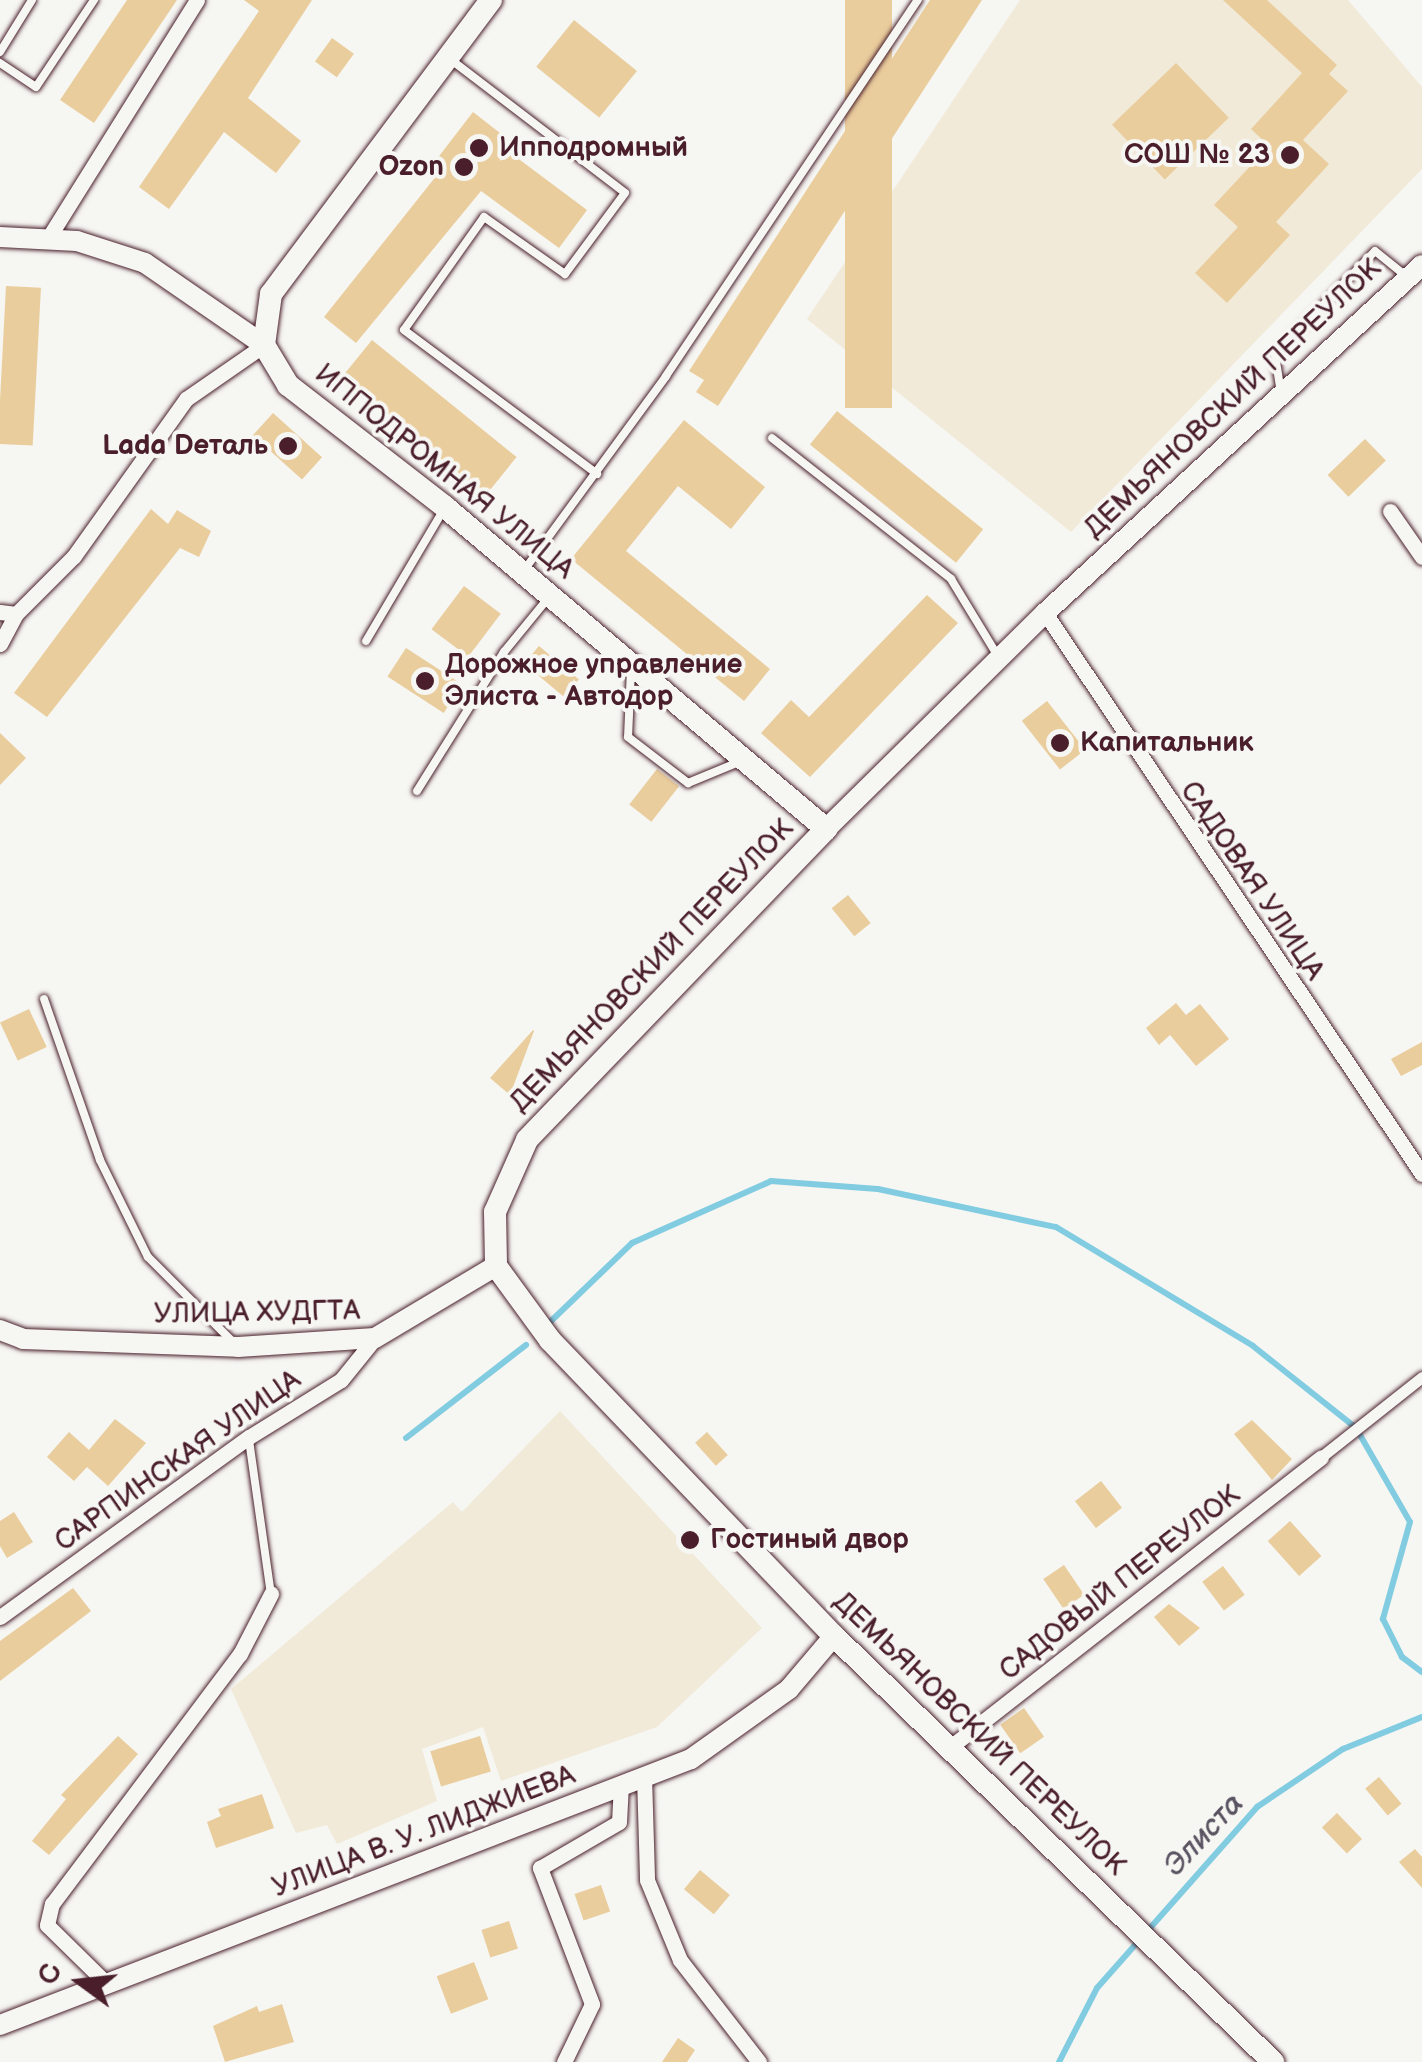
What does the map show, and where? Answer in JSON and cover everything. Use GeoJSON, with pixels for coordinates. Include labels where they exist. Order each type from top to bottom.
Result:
{"type":"FeatureCollection","features":[{"type":"Feature","properties":{"kind":"main road"},"geometry":{"type":"LineString","coordinates":[[264,345],[272,294],[491,0]]}},
{"type":"Feature","properties":{"kind":"main road","name":"ИППОДРОМНАЯ УЛИЦА"},"geometry":{"type":"LineString","coordinates":[[264,345],[288,385],[445,508],[826,829]]}},
{"type":"Feature","properties":{"kind":"main road","name":"ДЕМЬЯНОВСКИЙ ПЕРЕУЛОК"},"geometry":{"type":"LineString","coordinates":[[826,829],[527,1140],[495,1212],[496,1266],[550,1340],[834,1636],[1273,2062]]}},
{"type":"Feature","properties":{"kind":"street"},"geometry":{"type":"LineString","coordinates":[[47,240],[197,0]]}},
{"type":"Feature","properties":{"kind":"street"},"geometry":{"type":"LineString","coordinates":[[0,237],[77,241],[145,263],[264,345],[186,399],[74,556],[8,613],[0,644]]}},
{"type":"Feature","properties":{"kind":"street","name":"ДЕМЬЯНОВСКИЙ ПЕРЕУЛОК"},"geometry":{"type":"LineString","coordinates":[[826,829],[1045,613],[1415,272]]}},
{"type":"Feature","properties":{"kind":"street"},"geometry":{"type":"LineString","coordinates":[[1390,512],[1422,556]]}},
{"type":"Feature","properties":{"kind":"street","name":"САДОВАЯ УЛИЦА"},"geometry":{"type":"LineString","coordinates":[[1045,613],[1422,1174]]}},
{"type":"Feature","properties":{"kind":"street","name":"УЛИЦА ХУДГТА"},"geometry":{"type":"LineString","coordinates":[[0,1330],[24,1339],[238,1347],[375,1338],[496,1266]]}},
{"type":"Feature","properties":{"kind":"street","name":"САРПИНСКАЯ УЛИЦА"},"geometry":{"type":"LineString","coordinates":[[0,1617],[249,1437],[341,1380],[375,1338]]}},
{"type":"Feature","properties":{"kind":"street"},"geometry":{"type":"LineString","coordinates":[[1321,1457],[1422,1376]]}},
{"type":"Feature","properties":{"kind":"street","name":"САДОВЫЙ ПЕРЕУЛОК"},"geometry":{"type":"LineString","coordinates":[[949,1748],[1321,1457]]}},
{"type":"Feature","properties":{"kind":"street"},"geometry":{"type":"LineString","coordinates":[[107,1984],[47,1925],[52,1904],[240,1654],[270,1594]]}},
{"type":"Feature","properties":{"kind":"street","name":"УЛИЦА В. У. ЛИДЖИЕВА"},"geometry":{"type":"LineString","coordinates":[[0,2025],[690,1759],[789,1689],[834,1636]]}},
{"type":"Feature","properties":{"kind":"street"},"geometry":{"type":"LineString","coordinates":[[644,1776],[647,1880],[680,1960],[758,2062]]}},
{"type":"Feature","properties":{"kind":"street"},"geometry":{"type":"LineString","coordinates":[[564,2062],[592,2004],[540,1868],[619,1822],[621,1785]]}},
{"type":"Feature","properties":{"kind":"lane"},"geometry":{"type":"LineString","coordinates":[[0,52],[32,0]]}},
{"type":"Feature","properties":{"kind":"lane"},"geometry":{"type":"LineString","coordinates":[[0,64],[36,87],[94,0]]}},
{"type":"Feature","properties":{"kind":"lane"},"geometry":{"type":"LineString","coordinates":[[522,573],[597,474],[918,0]]}},
{"type":"Feature","properties":{"kind":"lane"},"geometry":{"type":"LineString","coordinates":[[447,56],[625,192],[565,274],[484,217],[404,330],[597,474]]}},
{"type":"Feature","properties":{"kind":"lane"},"geometry":{"type":"LineString","coordinates":[[1281,395],[1275,355],[1375,251],[1415,272]]}},
{"type":"Feature","properties":{"kind":"lane"},"geometry":{"type":"LineString","coordinates":[[772,438],[951,579],[1000,659]]}},
{"type":"Feature","properties":{"kind":"lane"},"geometry":{"type":"LineString","coordinates":[[366,641],[445,508]]}},
{"type":"Feature","properties":{"kind":"lane"},"geometry":{"type":"LineString","coordinates":[[417,791],[504,652],[550,596]]}},
{"type":"Feature","properties":{"kind":"lane"},"geometry":{"type":"LineString","coordinates":[[632,664],[628,738],[688,783],[744,760]]}},
{"type":"Feature","properties":{"kind":"lane"},"geometry":{"type":"LineString","coordinates":[[44,999],[100,1160],[148,1257],[238,1347]]}},
{"type":"Feature","properties":{"kind":"lane"},"geometry":{"type":"LineString","coordinates":[[249,1437],[270,1594]]}},
{"type":"Feature","properties":{"kind":"shaded area"},"geometry":{"type":"Polygon","coordinates":[[[1020,0],[1348,0],[1422,87],[1422,169],[1071,532],[807,319],[1020,0]]]}},
{"type":"Feature","properties":{"kind":"shaded area"},"geometry":{"type":"Polygon","coordinates":[[[560,1411],[762,1628],[657,1727],[501,1781],[483,1727],[422,1749],[437,1801],[337,1844],[327,1825],[296,1833],[231,1689],[453,1502],[462,1512],[560,1411]]]}},
{"type":"Feature","properties":{"kind":"building"},"geometry":{"type":"Polygon","coordinates":[[[127,0],[177,0],[94,123],[60,100],[127,0]]]}},
{"type":"Feature","properties":{"kind":"building"},"geometry":{"type":"Polygon","coordinates":[[[244,0],[312,0],[248,98],[301,141],[276,173],[224,132],[169,209],[139,187],[259,11],[244,0]]]}},
{"type":"Feature","properties":{"kind":"building"},"geometry":{"type":"Polygon","coordinates":[[[845,0],[892,0],[892,408],[845,408],[845,0]]]}},
{"type":"Feature","properties":{"kind":"building"},"geometry":{"type":"Polygon","coordinates":[[[930,0],[982,0],[718,406],[696,392],[704,380],[689,371],[930,0]]]}},
{"type":"Feature","properties":{"kind":"building","name":"СОШ № 23"},"geometry":{"type":"Polygon","coordinates":[[[1223,0],[1267,0],[1337,65],[1329,74],[1348,91],[1303,140],[1329,164],[1276,222],[1290,235],[1227,303],[1195,273],[1238,227],[1214,205],[1269,146],[1251,129],[1302,73],[1223,0]]]}},
{"type":"Feature","properties":{"kind":"building"},"geometry":{"type":"Polygon","coordinates":[[[574,20],[637,71],[599,118],[536,67],[574,20]]]}},
{"type":"Feature","properties":{"kind":"building"},"geometry":{"type":"Polygon","coordinates":[[[332,38],[354,54],[337,77],[315,61],[332,38]]]}},
{"type":"Feature","properties":{"kind":"building","name":"СОШ № 23"},"geometry":{"type":"Polygon","coordinates":[[[1176,63],[1229,118],[1165,179],[1112,125],[1176,63]]]}},
{"type":"Feature","properties":{"kind":"building"},"geometry":{"type":"Polygon","coordinates":[[[473,112],[518,147],[512,154],[587,210],[559,248],[481,191],[356,343],[324,317],[441,170],[433,164],[473,112]]]}},
{"type":"Feature","properties":{"kind":"building"},"geometry":{"type":"Polygon","coordinates":[[[6,286],[41,288],[33,446],[0,444],[6,286]]]}},
{"type":"Feature","properties":{"kind":"building"},"geometry":{"type":"Polygon","coordinates":[[[372,340],[517,457],[486,495],[341,378],[372,340]]]}},
{"type":"Feature","properties":{"kind":"building"},"geometry":{"type":"Polygon","coordinates":[[[837,411],[983,529],[956,563],[810,444],[837,411]]]}},
{"type":"Feature","properties":{"kind":"building","name":"Lada Dеталь"},"geometry":{"type":"Polygon","coordinates":[[[273,413],[322,457],[302,479],[253,435],[273,413]]]}},
{"type":"Feature","properties":{"kind":"building"},"geometry":{"type":"Polygon","coordinates":[[[684,420],[765,487],[731,529],[678,486],[626,551],[770,669],[744,701],[571,559],[684,420]]]}},
{"type":"Feature","properties":{"kind":"building"},"geometry":{"type":"Polygon","coordinates":[[[1365,439],[1386,461],[1348,497],[1328,475],[1365,439]]]}},
{"type":"Feature","properties":{"kind":"building"},"geometry":{"type":"Polygon","coordinates":[[[151,509],[168,524],[177,510],[211,531],[199,557],[180,548],[47,717],[14,693],[151,509]]]}},
{"type":"Feature","properties":{"kind":"building"},"geometry":{"type":"Polygon","coordinates":[[[464,586],[501,614],[468,657],[432,629],[464,586]]]}},
{"type":"Feature","properties":{"kind":"building"},"geometry":{"type":"Polygon","coordinates":[[[927,595],[958,623],[810,777],[761,733],[791,700],[809,717],[927,595]]]}},
{"type":"Feature","properties":{"kind":"building"},"geometry":{"type":"Polygon","coordinates":[[[539,646],[579,679],[564,697],[524,664],[539,646]]]}},
{"type":"Feature","properties":{"kind":"building","name":"Дорожное управление Элиста - Автодор"},"geometry":{"type":"Polygon","coordinates":[[[406,648],[462,684],[444,713],[387,677],[406,648]]]}},
{"type":"Feature","properties":{"kind":"building"},"geometry":{"type":"Polygon","coordinates":[[[1047,701],[1085,750],[1060,770],[1022,721],[1047,701]]]}},
{"type":"Feature","properties":{"kind":"building"},"geometry":{"type":"Polygon","coordinates":[[[0,733],[26,758],[0,785],[0,733]]]}},
{"type":"Feature","properties":{"kind":"building"},"geometry":{"type":"Polygon","coordinates":[[[657,769],[679,786],[651,822],[629,804],[657,769]]]}},
{"type":"Feature","properties":{"kind":"building"},"geometry":{"type":"Polygon","coordinates":[[[848,895],[871,923],[854,936],[832,908],[848,895]]]}},
{"type":"Feature","properties":{"kind":"building"},"geometry":{"type":"Polygon","coordinates":[[[1176,1003],[1186,1015],[1200,1004],[1229,1039],[1196,1066],[1170,1035],[1159,1045],[1146,1028],[1176,1003]]]}},
{"type":"Feature","properties":{"kind":"building"},"geometry":{"type":"Polygon","coordinates":[[[29,1009],[47,1047],[18,1061],[0,1023],[29,1009]]]}},
{"type":"Feature","properties":{"kind":"building"},"geometry":{"type":"Polygon","coordinates":[[[534,1031],[510,1095],[490,1078],[534,1031]]]}},
{"type":"Feature","properties":{"kind":"building"},"geometry":{"type":"Polygon","coordinates":[[[1422,1042],[1422,1065],[1401,1076],[1391,1059],[1422,1042]]]}},
{"type":"Feature","properties":{"kind":"building"},"geometry":{"type":"Polygon","coordinates":[[[115,1419],[146,1443],[108,1486],[87,1467],[74,1481],[47,1457],[69,1432],[89,1450],[115,1419]]]}},
{"type":"Feature","properties":{"kind":"building"},"geometry":{"type":"Polygon","coordinates":[[[1252,1420],[1292,1459],[1272,1480],[1234,1434],[1252,1420]]]}},
{"type":"Feature","properties":{"kind":"building"},"geometry":{"type":"Polygon","coordinates":[[[707,1432],[728,1455],[716,1466],[695,1443],[707,1432]]]}},
{"type":"Feature","properties":{"kind":"building"},"geometry":{"type":"Polygon","coordinates":[[[1101,1481],[1122,1508],[1096,1528],[1075,1501],[1101,1481]]]}},
{"type":"Feature","properties":{"kind":"building"},"geometry":{"type":"Polygon","coordinates":[[[14,1512],[33,1542],[7,1558],[0,1546],[0,1521],[14,1512]]]}},
{"type":"Feature","properties":{"kind":"building"},"geometry":{"type":"Polygon","coordinates":[[[1290,1521],[1321,1556],[1299,1576],[1268,1541],[1290,1521]]]}},
{"type":"Feature","properties":{"kind":"building"},"geometry":{"type":"Polygon","coordinates":[[[1064,1565],[1084,1595],[1063,1609],[1043,1579],[1064,1565]]]}},
{"type":"Feature","properties":{"kind":"building"},"geometry":{"type":"Polygon","coordinates":[[[1223,1566],[1245,1595],[1224,1610],[1202,1582],[1223,1566]]]}},
{"type":"Feature","properties":{"kind":"building"},"geometry":{"type":"Polygon","coordinates":[[[73,1588],[91,1611],[0,1681],[0,1641],[73,1588]]]}},
{"type":"Feature","properties":{"kind":"building"},"geometry":{"type":"Polygon","coordinates":[[[1169,1604],[1200,1628],[1179,1646],[1154,1617],[1169,1604]]]}},
{"type":"Feature","properties":{"kind":"building"},"geometry":{"type":"Polygon","coordinates":[[[1024,1708],[1044,1737],[1020,1753],[1000,1725],[1024,1708]]]}},
{"type":"Feature","properties":{"kind":"building"},"geometry":{"type":"Polygon","coordinates":[[[118,1736],[138,1754],[49,1855],[32,1841],[66,1799],[61,1795],[118,1736]]]}},
{"type":"Feature","properties":{"kind":"building"},"geometry":{"type":"Polygon","coordinates":[[[480,1736],[491,1771],[441,1787],[430,1751],[480,1736]]]}},
{"type":"Feature","properties":{"kind":"building"},"geometry":{"type":"Polygon","coordinates":[[[1379,1777],[1401,1804],[1388,1815],[1365,1789],[1379,1777]]]}},
{"type":"Feature","properties":{"kind":"building"},"geometry":{"type":"Polygon","coordinates":[[[262,1794],[274,1828],[216,1848],[207,1822],[221,1816],[218,1809],[262,1794]]]}},
{"type":"Feature","properties":{"kind":"building"},"geometry":{"type":"Polygon","coordinates":[[[1337,1813],[1362,1839],[1347,1853],[1322,1828],[1337,1813]]]}},
{"type":"Feature","properties":{"kind":"building"},"geometry":{"type":"Polygon","coordinates":[[[1415,1849],[1422,1857],[1422,1888],[1399,1862],[1415,1849]]]}},
{"type":"Feature","properties":{"kind":"building"},"geometry":{"type":"Polygon","coordinates":[[[700,1870],[730,1895],[714,1914],[684,1889],[700,1870]]]}},
{"type":"Feature","properties":{"kind":"building"},"geometry":{"type":"Polygon","coordinates":[[[601,1885],[610,1911],[584,1921],[575,1894],[601,1885]]]}},
{"type":"Feature","properties":{"kind":"building"},"geometry":{"type":"Polygon","coordinates":[[[509,1921],[518,1949],[490,1958],[481,1930],[509,1921]]]}},
{"type":"Feature","properties":{"kind":"building"},"geometry":{"type":"Polygon","coordinates":[[[474,1962],[488,1999],[451,2014],[437,1976],[474,1962]]]}},
{"type":"Feature","properties":{"kind":"building"},"geometry":{"type":"Polygon","coordinates":[[[282,2004],[294,2042],[225,2062],[213,2026],[257,2006],[259,2012],[282,2004]]]}},
{"type":"Feature","properties":{"kind":"building"},"geometry":{"type":"Polygon","coordinates":[[[678,2038],[695,2050],[687,2062],[662,2062],[678,2038]]]}},
{"type":"Feature","properties":{"kind":"waterway"},"geometry":{"type":"LineString","coordinates":[[550,1322],[632,1243],[771,1181],[878,1189],[1056,1227],[1253,1346],[1356,1428],[1410,1522],[1383,1619],[1402,1657],[1422,1672]]}},
{"type":"Feature","properties":{"kind":"waterway"},"geometry":{"type":"LineString","coordinates":[[406,1438],[526,1345]]}},
{"type":"Feature","properties":{"kind":"waterway","name":"Элиста"},"geometry":{"type":"LineString","coordinates":[[1059,2062],[1097,1988],[1257,1807],[1343,1749],[1422,1717]]}},
{"type":"Feature","properties":{"kind":"place","name":"Ипподромный"},"geometry":{"type":"Point","coordinates":[479,148]}},
{"type":"Feature","properties":{"kind":"place","name":"СОШ № 23"},"geometry":{"type":"Point","coordinates":[1290,155]}},
{"type":"Feature","properties":{"kind":"place","name":"Ozon"},"geometry":{"type":"Point","coordinates":[464,167]}},
{"type":"Feature","properties":{"kind":"place","name":"Lada Dеталь"},"geometry":{"type":"Point","coordinates":[288,446]}},
{"type":"Feature","properties":{"kind":"place","name":"Дорожное управление Элиста - Автодор"},"geometry":{"type":"Point","coordinates":[425,681]}},
{"type":"Feature","properties":{"kind":"place","name":"Капитальник"},"geometry":{"type":"Point","coordinates":[1060,743]}},
{"type":"Feature","properties":{"kind":"place","name":"Гостиный двор"},"geometry":{"type":"Point","coordinates":[690,1540]}}]}
